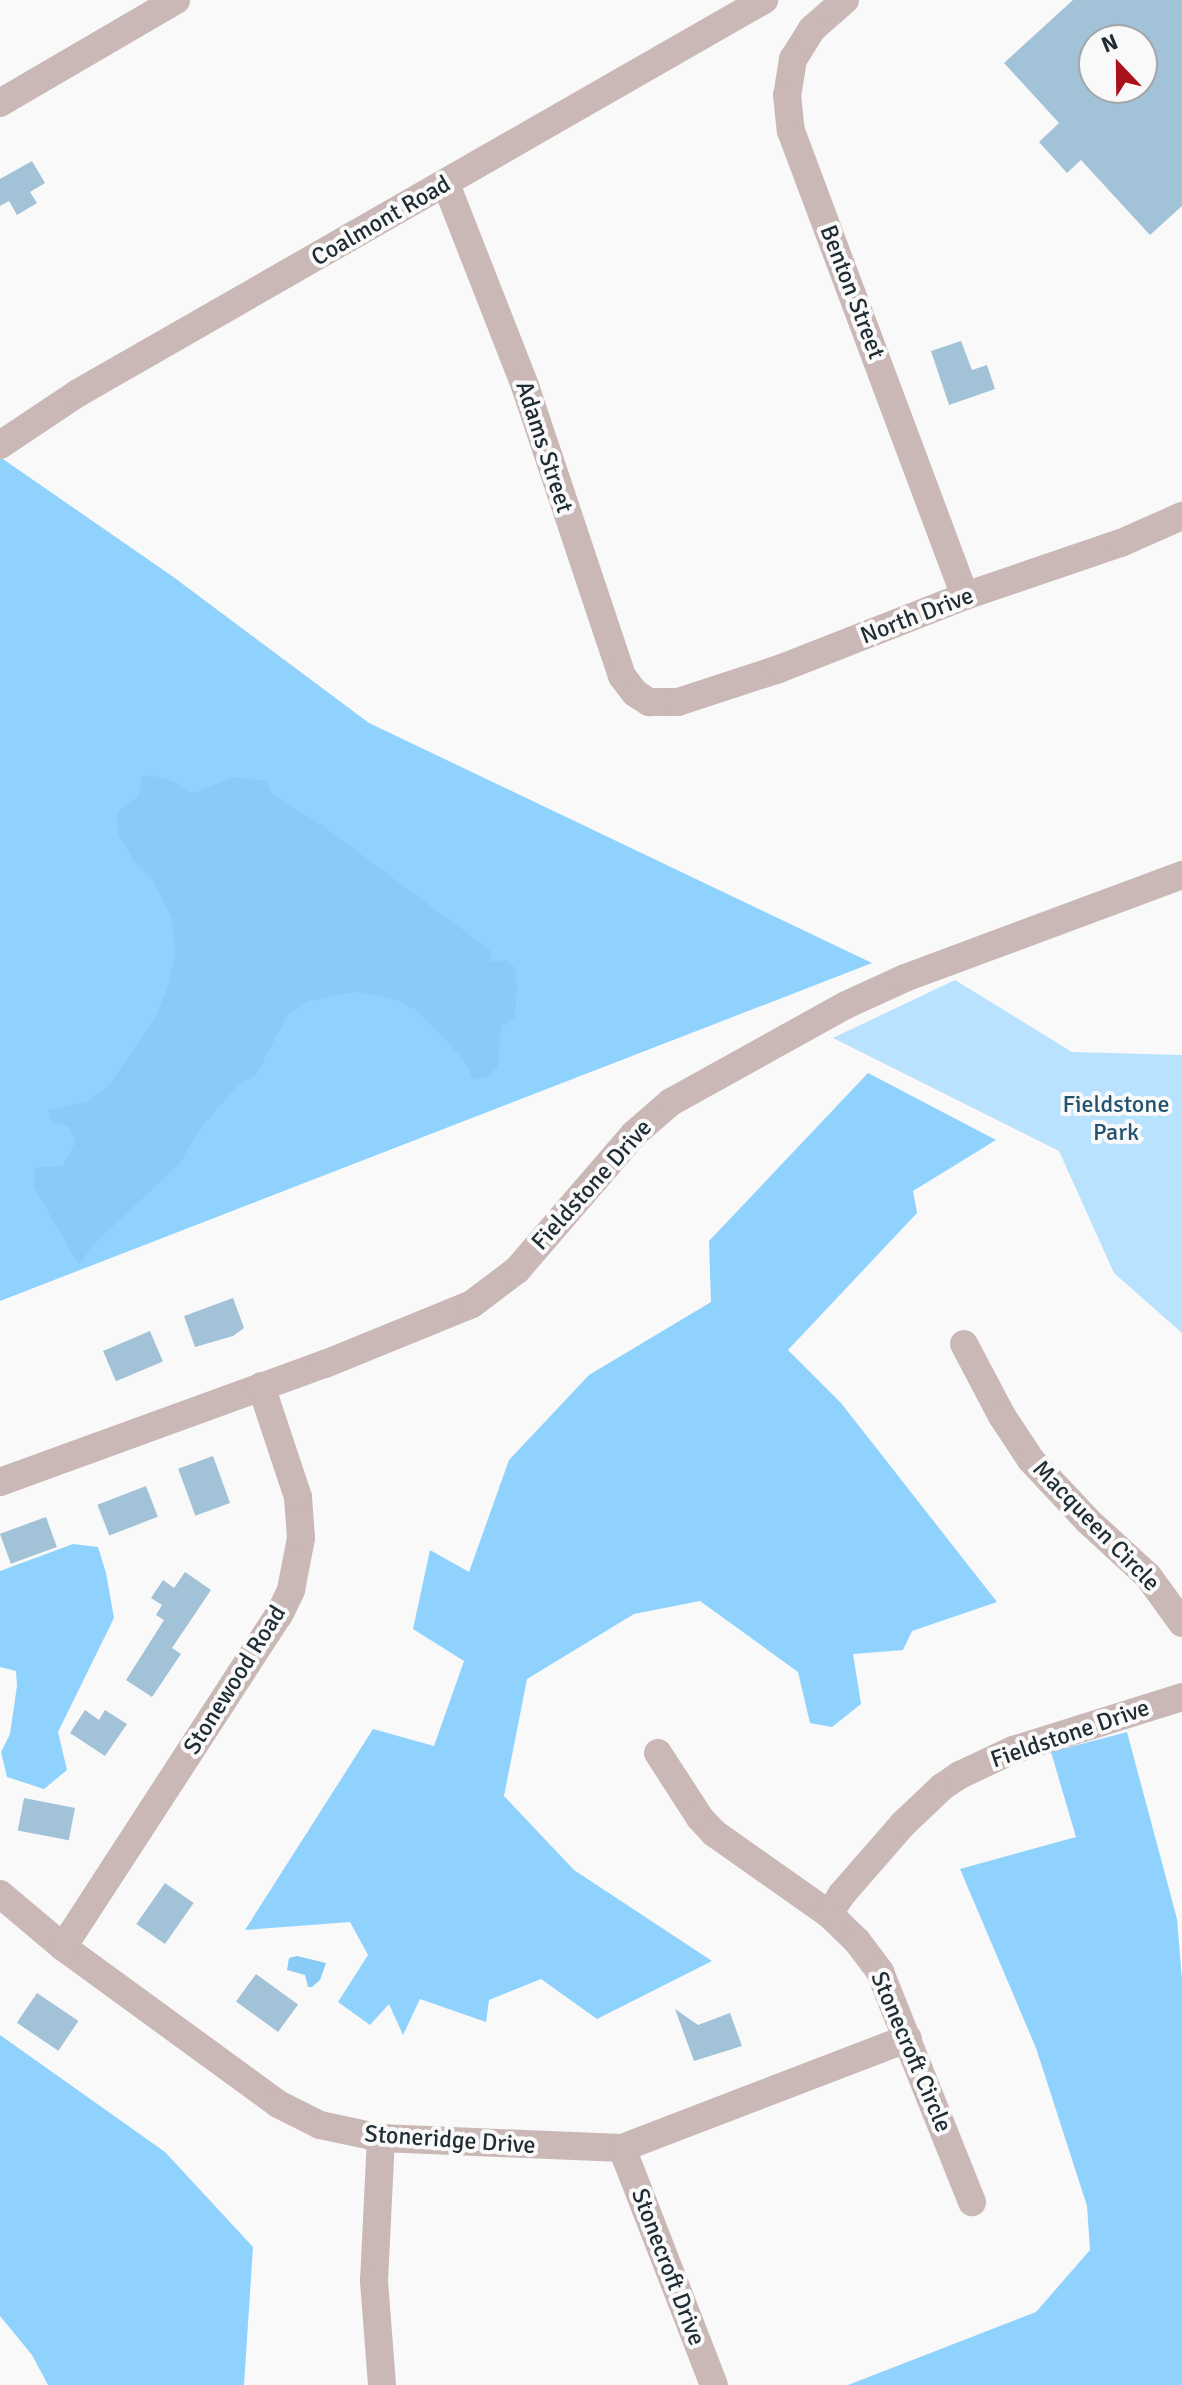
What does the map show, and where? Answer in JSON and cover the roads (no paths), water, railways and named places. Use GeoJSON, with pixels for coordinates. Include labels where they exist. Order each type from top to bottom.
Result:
{"type":"FeatureCollection","features":[{"type":"Feature","properties":{"kind":"street"},"geometry":{"type":"LineString","coordinates":[[0,103],[176,0]]}},
{"type":"Feature","properties":{"kind":"street","name":"Benton Street"},"geometry":{"type":"LineString","coordinates":[[845,0],[812,29],[793,59],[787,95],[791,131],[965,596]]}},
{"type":"Feature","properties":{"kind":"street","name":"Coalmont Road"},"geometry":{"type":"LineString","coordinates":[[0,445],[78,393],[446,184],[754,3]]}},
{"type":"Feature","properties":{"kind":"street","name":"Adams Street"},"geometry":{"type":"LineString","coordinates":[[446,184],[525,386],[622,676],[635,693],[649,702]]}},
{"type":"Feature","properties":{"kind":"street","name":"North Drive"},"geometry":{"type":"LineString","coordinates":[[649,702],[678,702],[779,669],[965,596],[1121,543],[1182,516]]}},
{"type":"Feature","properties":{"kind":"street","name":"Fieldstone Drive"},"geometry":{"type":"LineString","coordinates":[[0,1482],[444,1318],[490,1294],[517,1270],[651,1117],[704,1083],[846,1005],[905,978],[1182,875]]}},
{"type":"Feature","properties":{"kind":"street","name":"Macqueen Circle"},"geometry":{"type":"LineString","coordinates":[[964,1344],[1002,1416],[1031,1460],[1088,1521],[1148,1576],[1182,1623]]}},
{"type":"Feature","properties":{"kind":"street","name":"Stonewood Road"},"geometry":{"type":"LineString","coordinates":[[63,1947],[279,1615],[291,1590],[301,1538],[298,1497],[261,1386]]}},
{"type":"Feature","properties":{"kind":"street","name":"Fieldstone Drive"},"geometry":{"type":"LineString","coordinates":[[829,1914],[903,1824],[942,1787],[960,1775],[1013,1750],[1182,1697]]}},
{"type":"Feature","properties":{"kind":"street","name":"Stonecroft Circle"},"geometry":{"type":"LineString","coordinates":[[658,1753],[700,1818],[714,1833],[829,1914],[857,1941],[880,1972],[972,2202]]}},
{"type":"Feature","properties":{"kind":"street","name":"Stoneridge Drive"},"geometry":{"type":"LineString","coordinates":[[0,1894],[63,1947],[278,2104],[320,2125],[381,2138],[622,2148],[908,2038]]}},
{"type":"Feature","properties":{"kind":"street"},"geometry":{"type":"LineString","coordinates":[[381,2138],[374,2281],[382,2385]]}},
{"type":"Feature","properties":{"kind":"street","name":"Stonecroft Drive"},"geometry":{"type":"LineString","coordinates":[[622,2148],[714,2385]]}},
{"type":"Feature","properties":{"kind":"park label","name":"Fieldstone Park"},"geometry":{"type":"Point","coordinates":[1116,1119]}}]}
